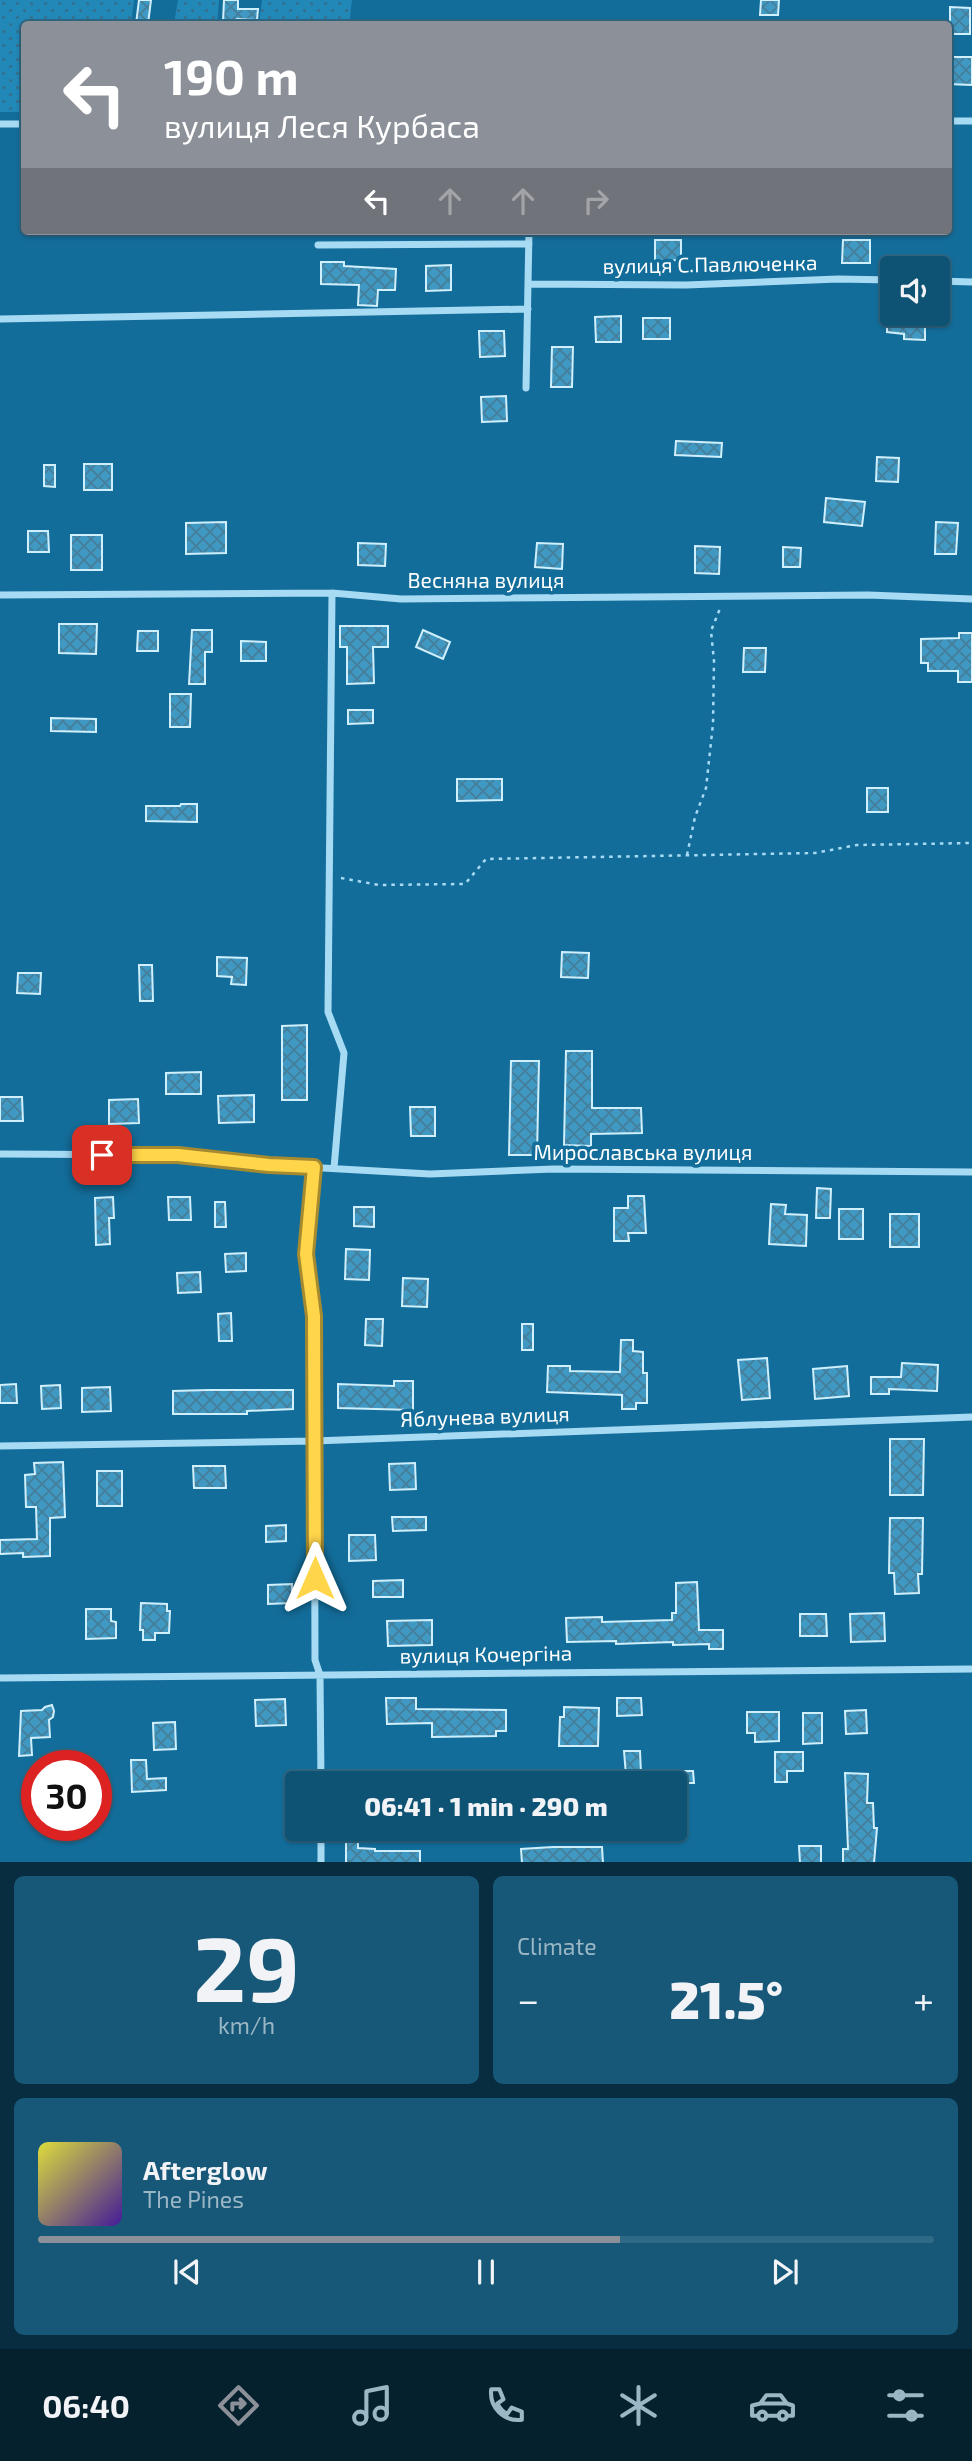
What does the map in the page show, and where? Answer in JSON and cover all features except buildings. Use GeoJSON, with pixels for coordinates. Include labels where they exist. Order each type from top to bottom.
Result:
{"type":"FeatureCollection","features":[{"type":"Feature","properties":{"kind":"street"},"geometry":{"type":"LineString","coordinates":[[952,121],[972,121]]}},
{"type":"Feature","properties":{"kind":"street"},"geometry":{"type":"LineString","coordinates":[[0,124],[21,124]]}},
{"type":"Feature","properties":{"kind":"street"},"geometry":{"type":"LineString","coordinates":[[526,388],[529,235]]}},
{"type":"Feature","properties":{"kind":"street"},"geometry":{"type":"LineString","coordinates":[[318,245],[529,244]]}},
{"type":"Feature","properties":{"kind":"street","name":"вулиця С.Павлюченка"},"geometry":{"type":"LineString","coordinates":[[529,284],[686,285],[880,280]]}},
{"type":"Feature","properties":{"kind":"street"},"geometry":{"type":"LineString","coordinates":[[950,281],[972,282]]}},
{"type":"Feature","properties":{"kind":"street"},"geometry":{"type":"LineString","coordinates":[[0,319],[528,309]]}},
{"type":"Feature","properties":{"kind":"street"},"geometry":{"type":"LineString","coordinates":[[332,593],[328,1012],[344,1054],[334,1168]]}},
{"type":"Feature","properties":{"kind":"street","name":"Весняна вулиця"},"geometry":{"type":"LineString","coordinates":[[0,595],[332,593],[401,599],[868,595],[972,599]]}},
{"type":"Feature","properties":{"kind":"street","name":"Мирославська вулиця"},"geometry":{"type":"LineString","coordinates":[[0,1154],[178,1155],[269,1165],[430,1174],[554,1169],[972,1172]]}},
{"type":"Feature","properties":{"kind":"street"},"geometry":{"type":"LineString","coordinates":[[314,1167],[306,1254],[314,1316],[316,1660],[320,1675],[321,1771]]}},
{"type":"Feature","properties":{"kind":"street","name":"Яблунева вулиця"},"geometry":{"type":"LineString","coordinates":[[0,1446],[314,1441],[972,1417]]}},
{"type":"Feature","properties":{"kind":"street","name":"вулиця Кочергіна"},"geometry":{"type":"LineString","coordinates":[[0,1678],[972,1669]]}},
{"type":"Feature","properties":{"kind":"street"},"geometry":{"type":"LineString","coordinates":[[321,1841],[321,1862]]}},
{"type":"Feature","properties":{"kind":"path"},"geometry":{"type":"LineString","coordinates":[[687,855],[695,817],[706,788],[712,737],[714,661],[711,631],[726,597]]}},
{"type":"Feature","properties":{"kind":"path"},"geometry":{"type":"LineString","coordinates":[[328,875],[379,885],[464,884],[486,859],[815,853],[857,845],[972,842]]}},
{"type":"Feature","properties":{"kind":"shaded area"},"geometry":{"type":"Polygon","coordinates":[[[0,0],[134,0],[131,21],[21,21],[21,112],[0,112],[0,0]]]}},
{"type":"Feature","properties":{"kind":"shaded area"},"geometry":{"type":"Polygon","coordinates":[[[178,0],[219,0],[217,21],[174,21],[178,0]]]}},
{"type":"Feature","properties":{"kind":"shaded area"},"geometry":{"type":"Polygon","coordinates":[[[262,0],[352,0],[349,21],[259,21],[262,0]]]}},
{"type":"Feature","properties":{"kind":"route"},"geometry":{"type":"LineString","coordinates":[[102,1155],[178,1155],[314,1167],[306,1254],[314,1316],[315,1578]]}}]}
